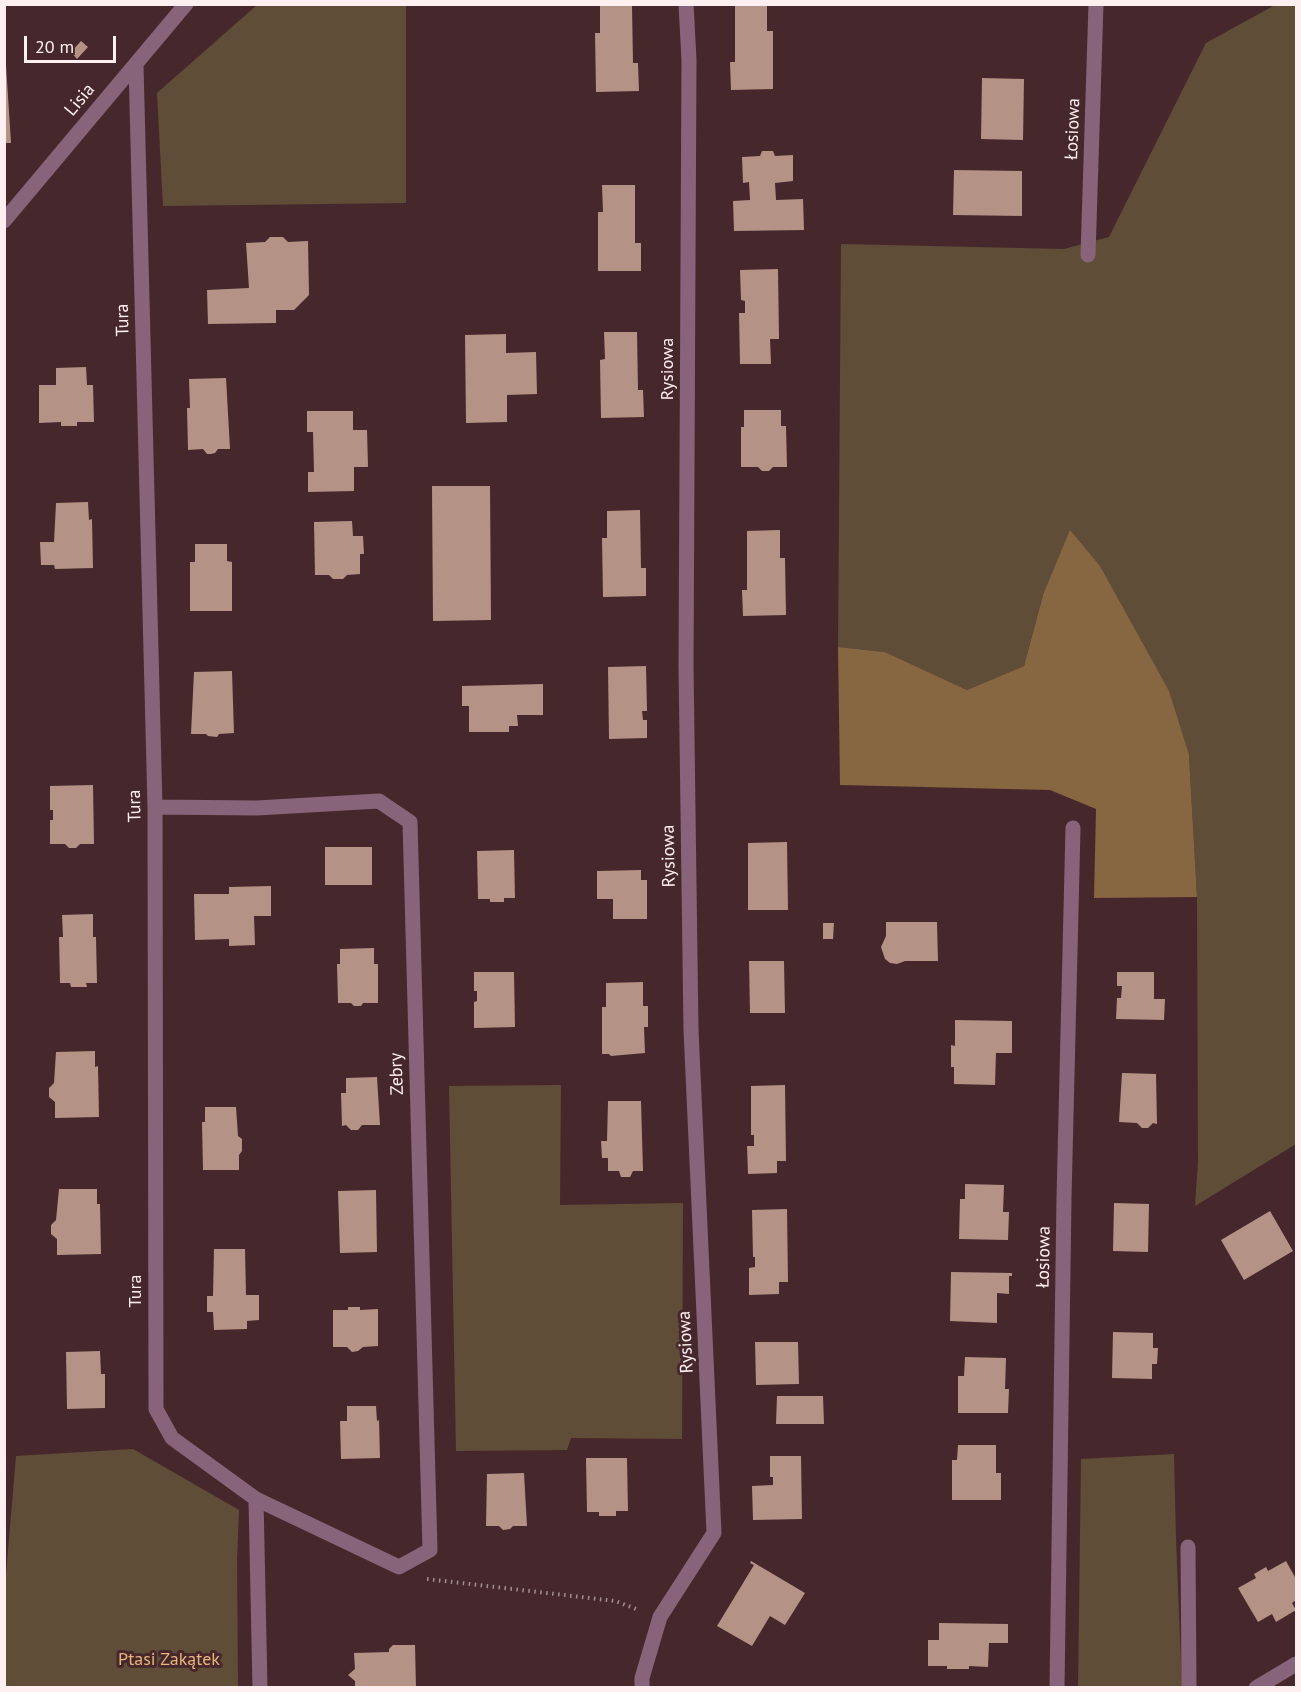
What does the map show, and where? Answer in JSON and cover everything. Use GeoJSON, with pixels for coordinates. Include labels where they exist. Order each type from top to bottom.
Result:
{"type":"FeatureCollection","features":[{"type":"Feature","properties":{"kind":"street","name":"Lisia"},"geometry":{"type":"LineString","coordinates":[[4,221],[186,4]]}},
{"type":"Feature","properties":{"kind":"street","name":"Rysiowa"},"geometry":{"type":"LineString","coordinates":[[642,1688],[642,1678],[660,1617],[714,1533],[691,1030],[686,665],[689,60],[686,4]]}},
{"type":"Feature","properties":{"kind":"street","name":"Łosiowa"},"geometry":{"type":"LineString","coordinates":[[1088,255],[1096,4]]}},
{"type":"Feature","properties":{"kind":"street","name":"Tura"},"geometry":{"type":"LineString","coordinates":[[135,64],[155,807],[156,1409],[172,1438],[256,1499],[399,1567]]}},
{"type":"Feature","properties":{"kind":"street","name":"Zebry"},"geometry":{"type":"LineString","coordinates":[[155,807],[257,808],[379,801],[410,822],[430,1550],[399,1567]]}},
{"type":"Feature","properties":{"kind":"street","name":"Łosiowa"},"geometry":{"type":"LineString","coordinates":[[1057,1688],[1064,1198],[1073,828]]}},
{"type":"Feature","properties":{"kind":"street"},"geometry":{"type":"LineString","coordinates":[[256,1499],[260,1688]]}},
{"type":"Feature","properties":{"kind":"street"},"geometry":{"type":"LineString","coordinates":[[1188,1547],[1190,1688]]}},
{"type":"Feature","properties":{"kind":"street"},"geometry":{"type":"LineString","coordinates":[[1256,1688],[1296,1664]]}},
{"type":"Feature","properties":{"kind":"path"},"geometry":{"type":"LineString","coordinates":[[399,1567],[430,1580],[615,1601],[660,1617]]}},
{"type":"Feature","properties":{"kind":"green space"},"geometry":{"type":"Polygon","coordinates":[[[257,5],[406,5],[406,203],[163,206],[157,93],[257,5]]]}},
{"type":"Feature","properties":{"kind":"green space"},"geometry":{"type":"Polygon","coordinates":[[[1275,5],[1296,5],[1296,1144],[1195,1206],[1198,1162],[1197,897],[1189,755],[1043,595],[1024,666],[967,690],[885,652],[838,647],[841,244],[1064,249],[1109,237],[1206,43],[1275,5]]]}},
{"type":"Feature","properties":{"kind":"green space"},"geometry":{"type":"Polygon","coordinates":[[[561,1085],[560,1205],[683,1203],[682,1439],[571,1438],[567,1450],[456,1451],[449,1086],[561,1085]]]}},
{"type":"Feature","properties":{"kind":"green space","name":"Ptasi Zakątek"},"geometry":{"type":"Polygon","coordinates":[[[133,1449],[239,1510],[238,1687],[5,1687],[5,1586],[16,1456],[133,1449]]]}},
{"type":"Feature","properties":{"kind":"green space"},"geometry":{"type":"Polygon","coordinates":[[[1174,1454],[1182,1687],[1078,1688],[1081,1459],[1174,1454]]]}},
{"type":"Feature","properties":{"kind":"shaded area"},"geometry":{"type":"Polygon","coordinates":[[[1070,530],[1100,566],[1169,691],[1189,755],[1197,897],[1094,898],[1096,809],[1050,790],[840,785],[838,647],[885,652],[967,690],[1024,666],[1043,595],[1070,530]]]}},
{"type":"Feature","properties":{"kind":"building"},"geometry":{"type":"Polygon","coordinates":[[[735,4],[767,4],[767,31],[773,31],[773,89],[731,90],[730,62],[735,62],[735,4]]]}},
{"type":"Feature","properties":{"kind":"building"},"geometry":{"type":"Polygon","coordinates":[[[632,5],[633,63],[638,63],[639,91],[596,92],[595,33],[600,33],[600,6],[632,5]]]}},
{"type":"Feature","properties":{"kind":"building"},"geometry":{"type":"Polygon","coordinates":[[[81,41],[88,47],[77,59],[71,52],[81,41]]]}},
{"type":"Feature","properties":{"kind":"building"},"geometry":{"type":"Polygon","coordinates":[[[4,65],[6,65],[11,143],[4,143],[4,65]]]}},
{"type":"Feature","properties":{"kind":"building"},"geometry":{"type":"Polygon","coordinates":[[[982,78],[1024,79],[1023,140],[981,139],[982,78]]]}},
{"type":"Feature","properties":{"kind":"building"},"geometry":{"type":"Polygon","coordinates":[[[762,151],[773,151],[775,156],[793,155],[793,181],[775,183],[776,200],[803,199],[804,230],[734,231],[733,201],[750,200],[749,182],[743,183],[742,157],[760,156],[762,151]]]}},
{"type":"Feature","properties":{"kind":"building"},"geometry":{"type":"Polygon","coordinates":[[[954,170],[1022,171],[1022,216],[953,215],[954,170]]]}},
{"type":"Feature","properties":{"kind":"building"},"geometry":{"type":"Polygon","coordinates":[[[602,185],[635,185],[635,243],[641,243],[641,271],[598,271],[598,212],[603,212],[602,185]]]}},
{"type":"Feature","properties":{"kind":"building"},"geometry":{"type":"Polygon","coordinates":[[[270,237],[283,237],[288,242],[308,241],[309,295],[294,310],[276,310],[276,323],[208,324],[207,290],[249,288],[246,243],[265,242],[270,237]]]}},
{"type":"Feature","properties":{"kind":"building"},"geometry":{"type":"Polygon","coordinates":[[[778,269],[779,339],[770,339],[771,364],[740,364],[739,313],[745,313],[745,301],[741,300],[740,270],[778,269]]]}},
{"type":"Feature","properties":{"kind":"building"},"geometry":{"type":"Polygon","coordinates":[[[604,332],[637,332],[638,390],[643,390],[644,417],[601,418],[600,360],[605,359],[604,332]]]}},
{"type":"Feature","properties":{"kind":"building"},"geometry":{"type":"Polygon","coordinates":[[[506,334],[506,353],[536,352],[537,394],[507,395],[507,422],[466,423],[465,335],[506,334]]]}},
{"type":"Feature","properties":{"kind":"building"},"geometry":{"type":"Polygon","coordinates":[[[86,367],[87,385],[93,385],[94,422],[77,422],[77,426],[61,426],[61,422],[39,423],[39,385],[56,385],[56,368],[86,367]]]}},
{"type":"Feature","properties":{"kind":"building"},"geometry":{"type":"Polygon","coordinates":[[[226,378],[230,449],[218,449],[211,454],[207,454],[203,449],[188,450],[189,379],[226,378]]]}},
{"type":"Feature","properties":{"kind":"building"},"geometry":{"type":"Polygon","coordinates":[[[744,410],[781,410],[781,426],[786,426],[787,467],[773,467],[769,471],[762,471],[758,467],[741,467],[741,427],[744,427],[744,410]]]}},
{"type":"Feature","properties":{"kind":"building"},"geometry":{"type":"Polygon","coordinates":[[[307,411],[353,411],[353,430],[367,430],[368,467],[354,467],[354,491],[308,492],[308,472],[314,472],[313,432],[307,432],[307,411]]]}},
{"type":"Feature","properties":{"kind":"building"},"geometry":{"type":"Polygon","coordinates":[[[432,486],[490,486],[491,620],[433,621],[432,486]]]}},
{"type":"Feature","properties":{"kind":"building"},"geometry":{"type":"Polygon","coordinates":[[[88,502],[89,520],[92,519],[93,568],[55,569],[54,565],[41,565],[40,542],[54,542],[56,503],[88,502]]]}},
{"type":"Feature","properties":{"kind":"building"},"geometry":{"type":"Polygon","coordinates":[[[640,510],[641,568],[646,568],[646,596],[603,597],[602,538],[607,538],[607,511],[640,510]]]}},
{"type":"Feature","properties":{"kind":"building"},"geometry":{"type":"Polygon","coordinates":[[[352,521],[353,536],[363,536],[364,554],[360,554],[360,574],[347,575],[343,579],[333,579],[329,575],[315,575],[314,522],[352,521]]]}},
{"type":"Feature","properties":{"kind":"building"},"geometry":{"type":"Polygon","coordinates":[[[780,530],[780,558],[785,558],[786,615],[743,616],[742,590],[747,590],[747,531],[780,530]]]}},
{"type":"Feature","properties":{"kind":"building"},"geometry":{"type":"Polygon","coordinates":[[[195,544],[227,544],[227,561],[232,562],[232,611],[190,611],[190,562],[195,562],[195,544]]]}},
{"type":"Feature","properties":{"kind":"building"},"geometry":{"type":"Polygon","coordinates":[[[646,666],[647,711],[642,711],[643,720],[647,720],[647,738],[609,739],[608,667],[646,666]]]}},
{"type":"Feature","properties":{"kind":"building"},"geometry":{"type":"Polygon","coordinates":[[[232,671],[234,733],[219,734],[217,737],[191,734],[194,672],[232,671]]]}},
{"type":"Feature","properties":{"kind":"building"},"geometry":{"type":"Polygon","coordinates":[[[543,684],[543,715],[517,715],[518,726],[509,726],[509,732],[469,732],[469,706],[462,706],[462,686],[543,684]]]}},
{"type":"Feature","properties":{"kind":"building"},"geometry":{"type":"Polygon","coordinates":[[[93,785],[94,844],[80,844],[76,848],[69,848],[65,844],[50,844],[50,820],[53,820],[53,810],[50,810],[50,786],[93,785]]]}},
{"type":"Feature","properties":{"kind":"building"},"geometry":{"type":"Polygon","coordinates":[[[787,842],[788,910],[748,910],[748,843],[787,842]]]}},
{"type":"Feature","properties":{"kind":"building"},"geometry":{"type":"Polygon","coordinates":[[[325,847],[372,847],[372,885],[325,885],[325,847]]]}},
{"type":"Feature","properties":{"kind":"building"},"geometry":{"type":"Polygon","coordinates":[[[514,850],[515,898],[504,898],[504,902],[478,899],[477,851],[514,850]]]}},
{"type":"Feature","properties":{"kind":"building"},"geometry":{"type":"Polygon","coordinates":[[[641,870],[641,880],[647,880],[647,919],[613,919],[613,899],[597,899],[597,871],[641,870]]]}},
{"type":"Feature","properties":{"kind":"building"},"geometry":{"type":"Polygon","coordinates":[[[271,886],[271,916],[254,916],[255,945],[229,946],[229,939],[195,940],[194,894],[229,894],[229,887],[271,886]]]}},
{"type":"Feature","properties":{"kind":"building"},"geometry":{"type":"Polygon","coordinates":[[[93,914],[97,983],[86,983],[87,987],[71,987],[70,983],[60,983],[59,937],[63,937],[62,915],[93,914]]]}},
{"type":"Feature","properties":{"kind":"building"},"geometry":{"type":"Polygon","coordinates":[[[886,922],[937,922],[938,961],[890,963],[885,959],[881,947],[886,936],[886,922]]]}},
{"type":"Feature","properties":{"kind":"building"},"geometry":{"type":"Polygon","coordinates":[[[823,923],[834,923],[833,939],[823,939],[823,923]]]}},
{"type":"Feature","properties":{"kind":"building"},"geometry":{"type":"Polygon","coordinates":[[[374,948],[374,964],[378,964],[378,1003],[363,1003],[361,1006],[354,1006],[351,1003],[338,1003],[337,964],[340,964],[340,949],[374,948]]]}},
{"type":"Feature","properties":{"kind":"building"},"geometry":{"type":"Polygon","coordinates":[[[749,961],[784,961],[785,1013],[750,1013],[749,961]]]}},
{"type":"Feature","properties":{"kind":"building"},"geometry":{"type":"Polygon","coordinates":[[[474,972],[514,972],[515,1027],[474,1028],[474,1002],[477,1001],[477,991],[474,991],[474,972]]]}},
{"type":"Feature","properties":{"kind":"building"},"geometry":{"type":"Polygon","coordinates":[[[1117,972],[1154,972],[1154,999],[1165,999],[1164,1020],[1116,1019],[1117,998],[1121,998],[1122,986],[1117,986],[1117,972]]]}},
{"type":"Feature","properties":{"kind":"building"},"geometry":{"type":"Polygon","coordinates":[[[643,982],[643,1006],[648,1006],[648,1027],[644,1027],[645,1053],[611,1056],[602,1054],[602,1007],[606,1007],[606,983],[643,982]]]}},
{"type":"Feature","properties":{"kind":"building"},"geometry":{"type":"Polygon","coordinates":[[[955,1020],[1012,1021],[1012,1053],[996,1053],[995,1085],[954,1084],[951,1045],[955,1046],[955,1020]]]}},
{"type":"Feature","properties":{"kind":"building"},"geometry":{"type":"Polygon","coordinates":[[[95,1051],[95,1067],[98,1066],[99,1117],[55,1118],[55,1102],[49,1097],[49,1088],[54,1083],[56,1052],[95,1051]]]}},
{"type":"Feature","properties":{"kind":"building"},"geometry":{"type":"Polygon","coordinates":[[[1122,1073],[1156,1074],[1157,1124],[1153,1123],[1148,1128],[1142,1128],[1137,1123],[1119,1122],[1122,1073]]]}},
{"type":"Feature","properties":{"kind":"building"},"geometry":{"type":"Polygon","coordinates":[[[377,1077],[380,1125],[362,1125],[358,1130],[351,1130],[346,1125],[342,1126],[341,1093],[346,1093],[346,1078],[377,1077]]]}},
{"type":"Feature","properties":{"kind":"building"},"geometry":{"type":"Polygon","coordinates":[[[785,1085],[786,1161],[777,1161],[777,1173],[748,1174],[747,1146],[754,1146],[754,1135],[751,1135],[751,1086],[785,1085]]]}},
{"type":"Feature","properties":{"kind":"building"},"geometry":{"type":"Polygon","coordinates":[[[608,1101],[641,1101],[643,1171],[633,1171],[630,1177],[621,1177],[619,1171],[608,1171],[608,1158],[602,1158],[601,1141],[607,1141],[608,1101]]]}},
{"type":"Feature","properties":{"kind":"building"},"geometry":{"type":"Polygon","coordinates":[[[205,1107],[236,1107],[238,1136],[242,1139],[239,1170],[203,1170],[202,1122],[205,1122],[205,1107]]]}},
{"type":"Feature","properties":{"kind":"building"},"geometry":{"type":"Polygon","coordinates":[[[965,1184],[1004,1185],[1003,1212],[1009,1212],[1008,1240],[959,1239],[960,1199],[965,1199],[965,1184]]]}},
{"type":"Feature","properties":{"kind":"building"},"geometry":{"type":"Polygon","coordinates":[[[59,1189],[97,1189],[97,1204],[100,1204],[101,1254],[57,1255],[57,1239],[51,1234],[51,1225],[56,1220],[59,1189]]]}},
{"type":"Feature","properties":{"kind":"building"},"geometry":{"type":"Polygon","coordinates":[[[376,1190],[377,1252],[340,1253],[338,1191],[376,1190]]]}},
{"type":"Feature","properties":{"kind":"building"},"geometry":{"type":"Polygon","coordinates":[[[1114,1203],[1149,1204],[1148,1252],[1113,1251],[1114,1203]]]}},
{"type":"Feature","properties":{"kind":"building"},"geometry":{"type":"Polygon","coordinates":[[[787,1209],[788,1282],[779,1282],[779,1294],[749,1295],[749,1268],[755,1267],[752,1210],[787,1209]]]}},
{"type":"Feature","properties":{"kind":"building"},"geometry":{"type":"Polygon","coordinates":[[[1270,1211],[1293,1251],[1244,1280],[1221,1240],[1270,1211]]]}},
{"type":"Feature","properties":{"kind":"building"},"geometry":{"type":"Polygon","coordinates":[[[214,1249],[245,1249],[246,1295],[259,1295],[259,1320],[247,1321],[247,1329],[214,1330],[213,1312],[207,1312],[207,1296],[213,1296],[214,1249]]]}},
{"type":"Feature","properties":{"kind":"building"},"geometry":{"type":"Polygon","coordinates":[[[951,1272],[1012,1273],[1012,1276],[1009,1276],[1009,1294],[997,1293],[997,1323],[950,1321],[951,1272]]]}},
{"type":"Feature","properties":{"kind":"building"},"geometry":{"type":"Polygon","coordinates":[[[348,1307],[360,1307],[360,1310],[378,1309],[378,1346],[363,1347],[352,1352],[347,1347],[333,1347],[333,1310],[348,1310],[348,1307]]]}},
{"type":"Feature","properties":{"kind":"building"},"geometry":{"type":"Polygon","coordinates":[[[1113,1332],[1153,1333],[1153,1348],[1158,1348],[1157,1364],[1152,1364],[1152,1379],[1112,1378],[1113,1332]]]}},
{"type":"Feature","properties":{"kind":"building"},"geometry":{"type":"Polygon","coordinates":[[[755,1342],[798,1342],[799,1384],[756,1385],[755,1342]]]}},
{"type":"Feature","properties":{"kind":"building"},"geometry":{"type":"Polygon","coordinates":[[[100,1351],[101,1374],[105,1374],[105,1408],[67,1409],[66,1352],[100,1351]]]}},
{"type":"Feature","properties":{"kind":"building"},"geometry":{"type":"Polygon","coordinates":[[[965,1357],[1006,1358],[1005,1389],[1009,1389],[1008,1413],[958,1413],[958,1376],[964,1376],[965,1357]]]}},
{"type":"Feature","properties":{"kind":"building"},"geometry":{"type":"Polygon","coordinates":[[[777,1396],[823,1396],[824,1424],[776,1424],[777,1396]]]}},
{"type":"Feature","properties":{"kind":"building"},"geometry":{"type":"Polygon","coordinates":[[[347,1406],[376,1406],[377,1421],[379,1420],[380,1458],[341,1459],[340,1421],[347,1421],[347,1406]]]}},
{"type":"Feature","properties":{"kind":"building"},"geometry":{"type":"Polygon","coordinates":[[[958,1445],[996,1445],[996,1473],[1001,1473],[1001,1500],[952,1500],[952,1460],[957,1460],[958,1445]]]}},
{"type":"Feature","properties":{"kind":"building"},"geometry":{"type":"Polygon","coordinates":[[[770,1456],[801,1456],[802,1519],[753,1520],[752,1486],[773,1485],[773,1477],[770,1477],[770,1456]]]}},
{"type":"Feature","properties":{"kind":"building"},"geometry":{"type":"Polygon","coordinates":[[[586,1458],[627,1458],[628,1511],[616,1511],[616,1516],[599,1516],[599,1512],[587,1512],[586,1458]]]}},
{"type":"Feature","properties":{"kind":"building"},"geometry":{"type":"Polygon","coordinates":[[[524,1473],[527,1526],[513,1526],[503,1530],[499,1526],[486,1526],[487,1474],[524,1473]]]}},
{"type":"Feature","properties":{"kind":"building"},"geometry":{"type":"Polygon","coordinates":[[[751,1561],[805,1593],[785,1625],[770,1616],[752,1646],[717,1626],[754,1565],[750,1563],[751,1561]]]}},
{"type":"Feature","properties":{"kind":"building"},"geometry":{"type":"Polygon","coordinates":[[[1286,1561],[1296,1579],[1296,1600],[1292,1603],[1296,1610],[1276,1622],[1272,1614],[1258,1622],[1238,1588],[1256,1578],[1254,1574],[1266,1567],[1268,1571],[1286,1561]]]}},
{"type":"Feature","properties":{"kind":"building"},"geometry":{"type":"Polygon","coordinates":[[[939,1623],[1008,1624],[1008,1643],[989,1643],[988,1667],[969,1666],[969,1669],[947,1669],[947,1666],[928,1666],[928,1640],[939,1640],[939,1623]]]}},
{"type":"Feature","properties":{"kind":"building"},"geometry":{"type":"Polygon","coordinates":[[[393,1645],[415,1645],[416,1688],[355,1688],[355,1681],[348,1675],[355,1669],[354,1653],[389,1652],[393,1645]]]}}]}
